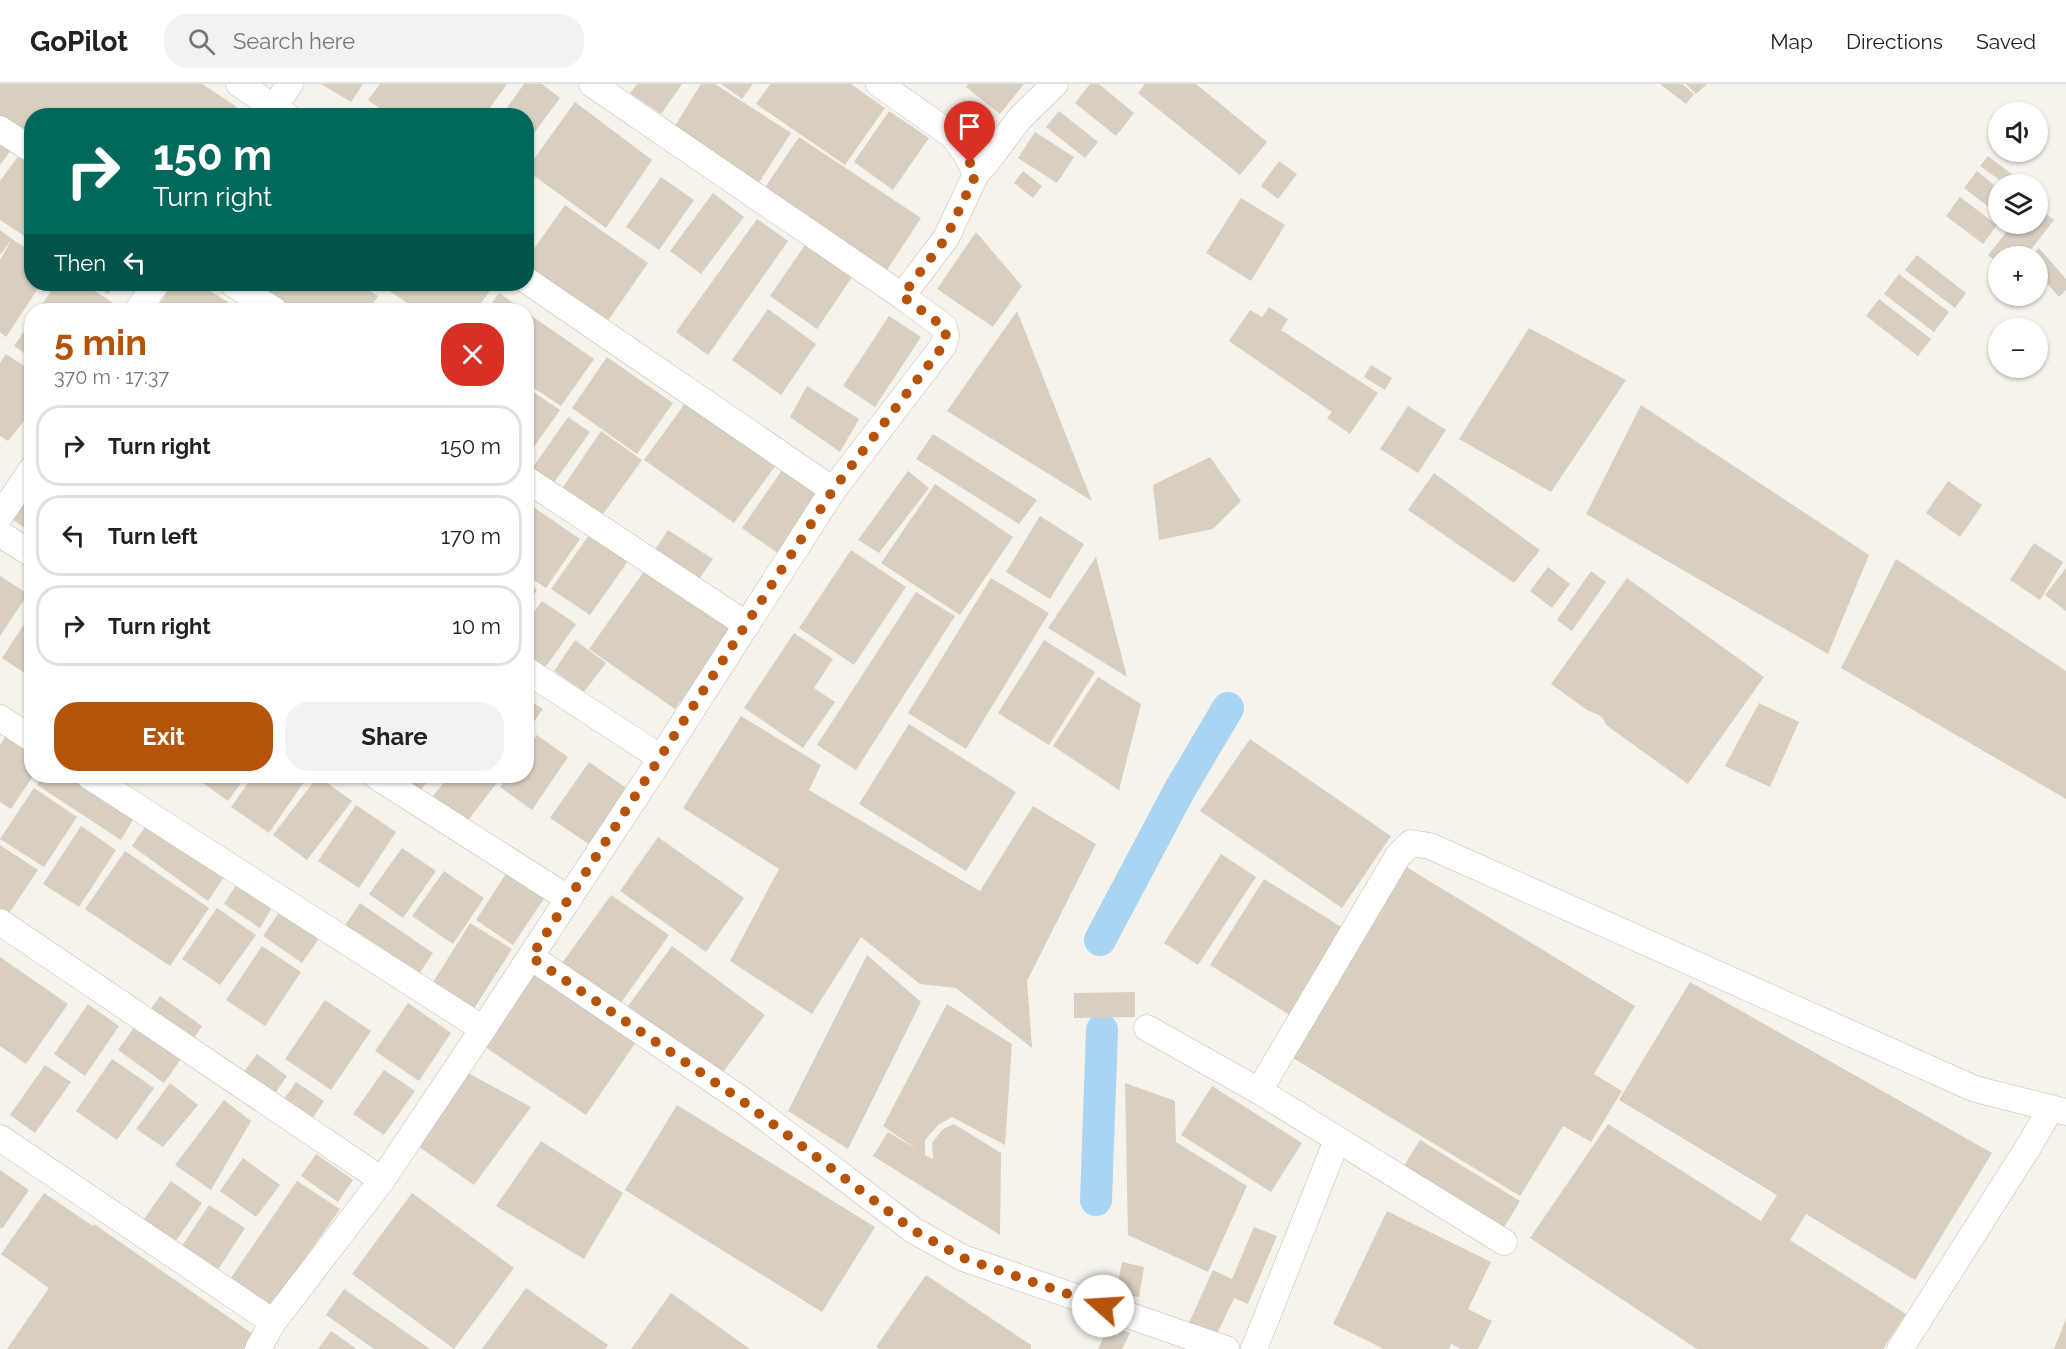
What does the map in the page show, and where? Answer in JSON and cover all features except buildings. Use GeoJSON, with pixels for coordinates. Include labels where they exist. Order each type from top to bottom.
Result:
{"type":"FeatureCollection","features":[{"type":"Feature","properties":{"kind":"street"},"geometry":{"type":"LineString","coordinates":[[239,84],[271,108]]}},
{"type":"Feature","properties":{"kind":"street"},"geometry":{"type":"LineString","coordinates":[[278,108],[290,84]]}},
{"type":"Feature","properties":{"kind":"street"},"geometry":{"type":"LineString","coordinates":[[258,1349],[273,1322],[382,1179],[569,899],[833,490],[943,346],[946,336],[944,327],[902,296],[592,84]]}},
{"type":"Feature","properties":{"kind":"street"},"geometry":{"type":"LineString","coordinates":[[879,84],[952,135],[981,168]]}},
{"type":"Feature","properties":{"kind":"street"},"geometry":{"type":"LineString","coordinates":[[902,296],[946,238],[981,168],[1020,118],[1055,84]]}},
{"type":"Feature","properties":{"kind":"street"},"geometry":{"type":"LineString","coordinates":[[0,129],[24,145]]}},
{"type":"Feature","properties":{"kind":"street"},"geometry":{"type":"LineString","coordinates":[[534,285],[833,490]]}},
{"type":"Feature","properties":{"kind":"street"},"geometry":{"type":"LineString","coordinates":[[244,291],[262,303]]}},
{"type":"Feature","properties":{"kind":"street"},"geometry":{"type":"LineString","coordinates":[[0,516],[24,481]]}},
{"type":"Feature","properties":{"kind":"street"},"geometry":{"type":"LineString","coordinates":[[534,484],[747,625]]}},
{"type":"Feature","properties":{"kind":"street"},"geometry":{"type":"LineString","coordinates":[[0,534],[24,549]]}},
{"type":"Feature","properties":{"kind":"street"},"geometry":{"type":"LineString","coordinates":[[534,675],[661,758]]}},
{"type":"Feature","properties":{"kind":"street"},"geometry":{"type":"LineString","coordinates":[[0,718],[24,734]]}},
{"type":"Feature","properties":{"kind":"street"},"geometry":{"type":"LineString","coordinates":[[100,783],[483,1029]]}},
{"type":"Feature","properties":{"kind":"street"},"geometry":{"type":"LineString","coordinates":[[387,783],[569,899]]}},
{"type":"Feature","properties":{"kind":"street"},"geometry":{"type":"LineString","coordinates":[[1259,1091],[1398,856],[1411,843],[1430,846],[1975,1089],[2058,1110],[2029,1146],[1900,1349]]}},
{"type":"Feature","properties":{"kind":"street"},"geometry":{"type":"LineString","coordinates":[[0,922],[382,1179]]}},
{"type":"Feature","properties":{"kind":"street"},"geometry":{"type":"LineString","coordinates":[[531,957],[741,1100],[913,1230],[963,1258],[1226,1349]]}},
{"type":"Feature","properties":{"kind":"street"},"geometry":{"type":"LineString","coordinates":[[1147,1028],[1259,1091],[1504,1242]]}},
{"type":"Feature","properties":{"kind":"street"},"geometry":{"type":"LineString","coordinates":[[0,1138],[273,1322]]}},
{"type":"Feature","properties":{"kind":"street"},"geometry":{"type":"LineString","coordinates":[[1254,1349],[1337,1140]]}},
{"type":"Feature","properties":{"kind":"waterway"},"geometry":{"type":"LineString","coordinates":[[1100,940],[1179,791],[1228,708]]}},
{"type":"Feature","properties":{"kind":"waterway"},"geometry":{"type":"LineString","coordinates":[[1096,1200],[1102,1030]]}},
{"type":"Feature","properties":{"kind":"route"},"geometry":{"type":"LineString","coordinates":[[970,163],[976,174],[946,238],[902,296],[944,327],[946,336],[943,346],[833,490],[531,957],[741,1100],[913,1230],[963,1258],[1103,1306]]}}]}
